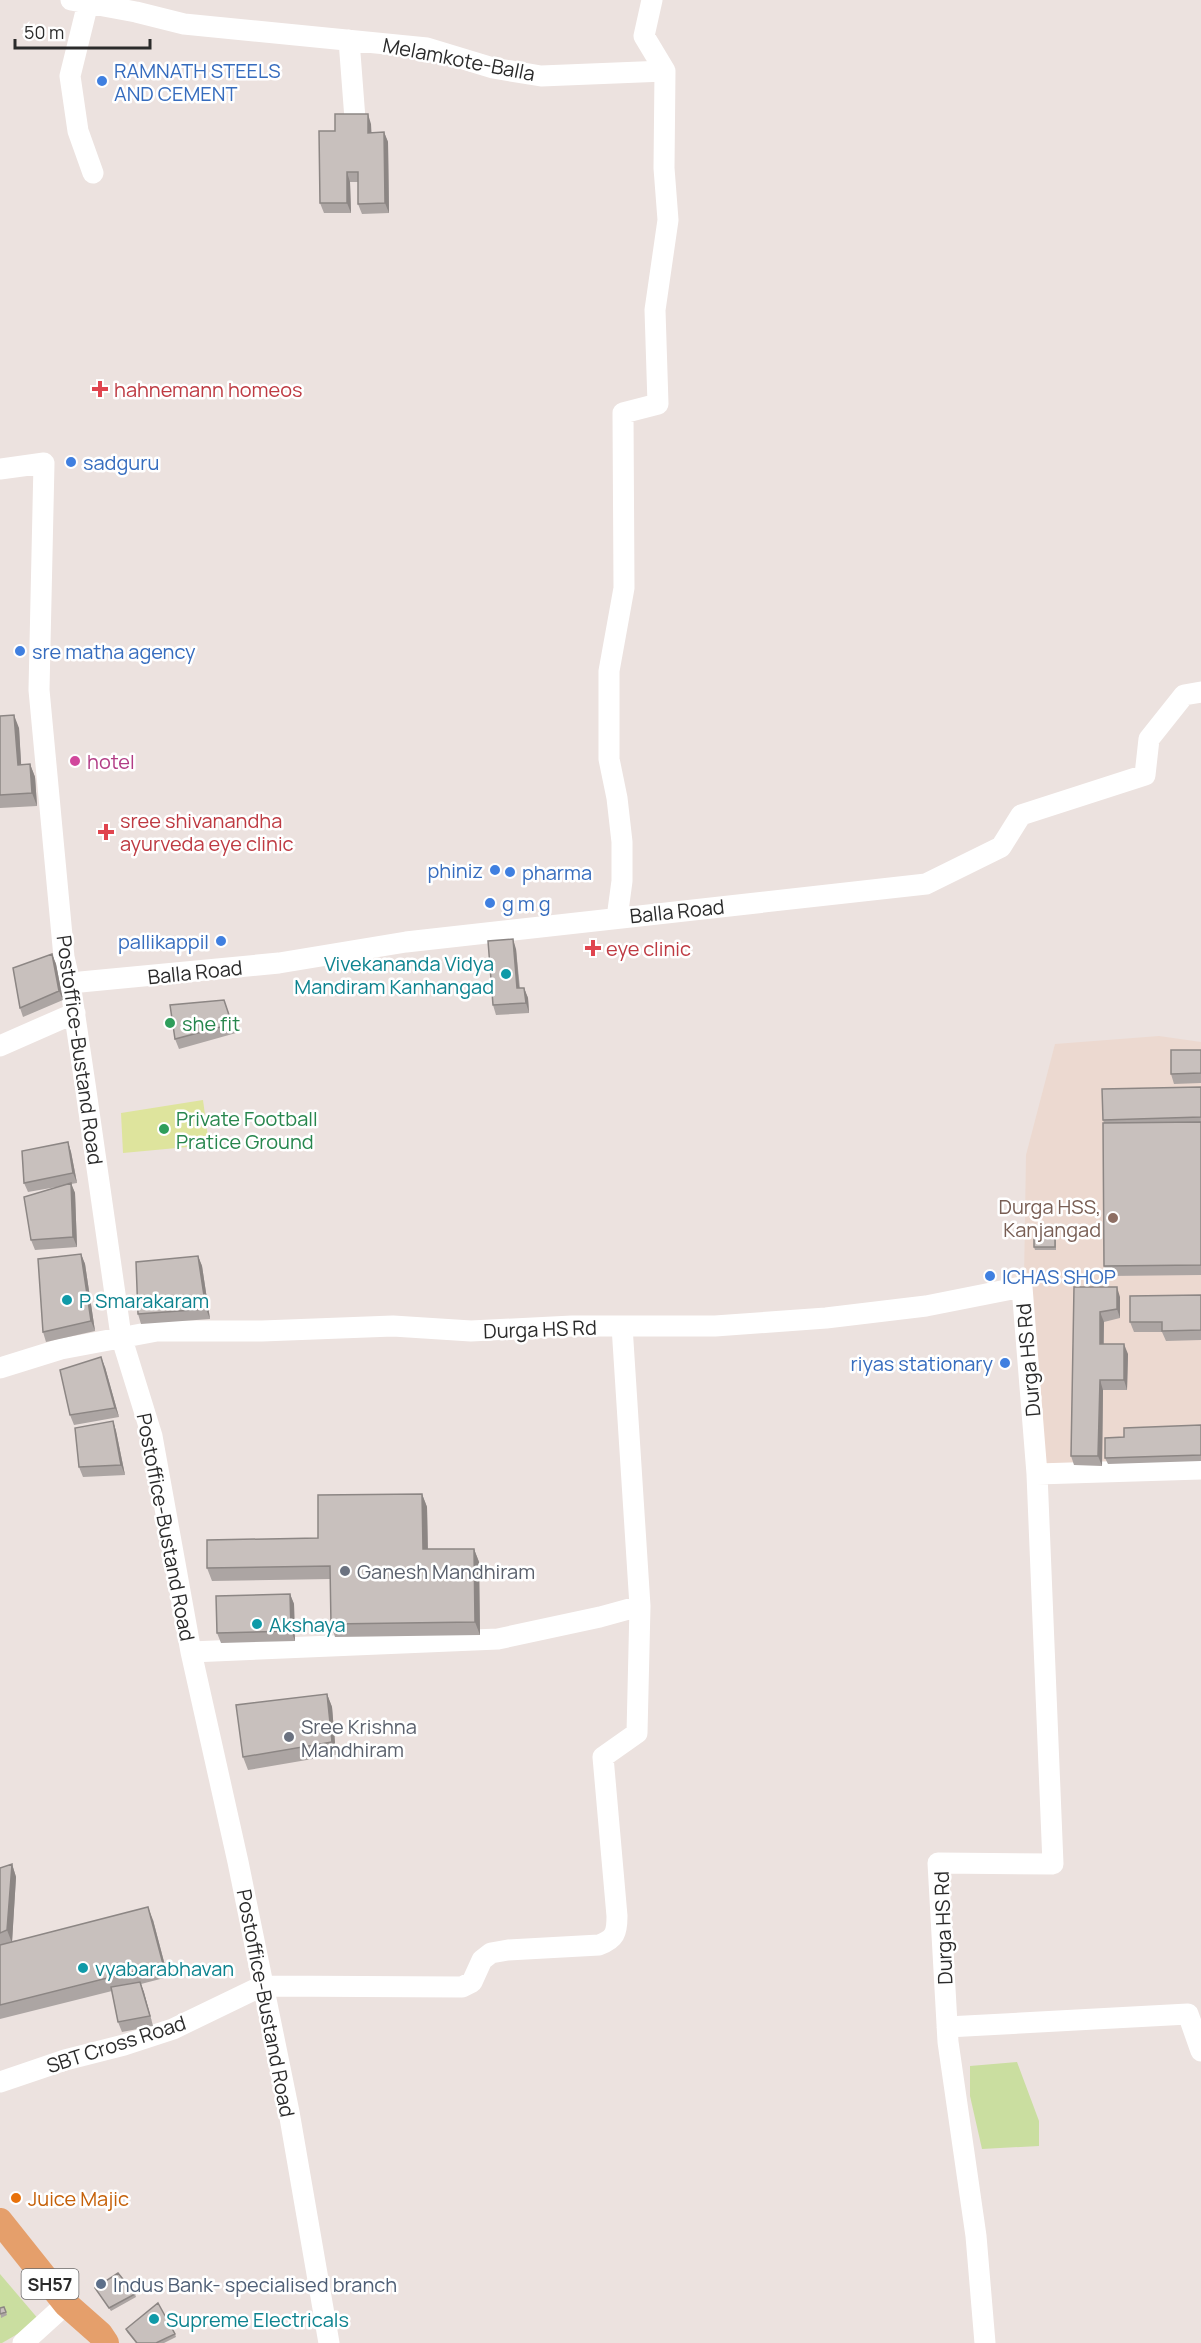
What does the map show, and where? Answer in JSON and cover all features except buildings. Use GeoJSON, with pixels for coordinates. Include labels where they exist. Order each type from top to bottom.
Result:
{"type":"FeatureCollection","features":[{"type":"Feature","properties":{"kind":"main road","name":"SH57"},"geometry":{"type":"LineString","coordinates":[[0,2221],[66,2304],[100,2334],[106,2343]]}},
{"type":"Feature","properties":{"kind":"street"},"geometry":{"type":"LineString","coordinates":[[617,918],[622,881],[622,842],[617,798],[609,759],[609,671],[624,588],[623,413],[658,404],[655,310],[668,220],[664,168],[665,70],[644,36],[652,0]]}},
{"type":"Feature","properties":{"kind":"street"},"geometry":{"type":"LineString","coordinates":[[79,2],[70,76],[78,131],[93,173]]}},
{"type":"Feature","properties":{"kind":"street","name":"Melamkote-Balla"},"geometry":{"type":"LineString","coordinates":[[79,2],[136,12],[184,24],[427,48],[493,68],[541,76],[665,70]]}},
{"type":"Feature","properties":{"kind":"street"},"geometry":{"type":"LineString","coordinates":[[349,40],[355,119]]}},
{"type":"Feature","properties":{"kind":"street","name":"Postoffice-Bustand Road"},"geometry":{"type":"LineString","coordinates":[[0,469],[44,464],[39,690],[64,957],[75,1013],[121,1336],[152,1436],[191,1652],[238,1862],[289,2112],[329,2343]]}},
{"type":"Feature","properties":{"kind":"street","name":"Balla Road"},"geometry":{"type":"LineString","coordinates":[[70,983],[279,963],[406,942],[926,884],[1001,847],[1021,815],[1145,775],[1149,739],[1184,695],[1201,692]]}},
{"type":"Feature","properties":{"kind":"street"},"geometry":{"type":"LineString","coordinates":[[0,1046],[75,1013]]}},
{"type":"Feature","properties":{"kind":"street","name":"Durga HS Rd"},"geometry":{"type":"LineString","coordinates":[[0,1368],[61,1348],[157,1331],[262,1331],[393,1326],[471,1331],[622,1326],[715,1326],[826,1318],[926,1306],[1022,1287],[1037,1474],[1053,1864],[938,1863],[947,2027],[976,2236],[985,2343]]}},
{"type":"Feature","properties":{"kind":"street"},"geometry":{"type":"LineString","coordinates":[[262,1986],[462,1988],[472,1982],[482,1960],[490,1953],[599,1945],[612,1940],[617,1931],[603,1757],[637,1733],[640,1606],[622,1326]]}},
{"type":"Feature","properties":{"kind":"street"},"geometry":{"type":"LineString","coordinates":[[1037,1474],[1201,1469]]}},
{"type":"Feature","properties":{"kind":"street"},"geometry":{"type":"LineString","coordinates":[[191,1652],[498,1639],[640,1606]]}},
{"type":"Feature","properties":{"kind":"street","name":"SBT Cross Road"},"geometry":{"type":"LineString","coordinates":[[0,2082],[65,2060],[124,2045],[173,2029],[262,1986]]}},
{"type":"Feature","properties":{"kind":"street"},"geometry":{"type":"LineString","coordinates":[[947,2027],[1188,2014],[1199,2051],[1201,2051]]}},
{"type":"Feature","properties":{"kind":"street"},"geometry":{"type":"LineString","coordinates":[[23,2343],[66,2304]]}},
{"type":"Feature","properties":{"kind":"shaded area","name":"Durga HSS, Kanjangad"},"geometry":{"type":"Polygon","coordinates":[[[1159,1036],[1201,1042],[1201,1478],[1030,1482],[1024,1281],[1026,1155],[1055,1044],[1159,1036]]]}},
{"type":"Feature","properties":{"kind":"green space","name":"Private Football Pratice Ground"},"geometry":{"type":"Polygon","coordinates":[[[203,1100],[209,1145],[123,1153],[121,1113],[203,1100]]]}},
{"type":"Feature","properties":{"kind":"green space"},"geometry":{"type":"Polygon","coordinates":[[[1017,2062],[1039,2121],[1039,2146],[982,2149],[970,2096],[970,2066],[1017,2062]]]}},
{"type":"Feature","properties":{"kind":"green space"},"geometry":{"type":"Polygon","coordinates":[[[0,2274],[40,2321],[2,2343],[0,2343],[0,2274]]]}},
{"type":"Feature","properties":{"kind":"place","name":"RAMNATH STEELS AND CEMENT"},"geometry":{"type":"Point","coordinates":[102,81]}},
{"type":"Feature","properties":{"kind":"place","name":"hahnemann homeos"},"geometry":{"type":"Point","coordinates":[100,389]}},
{"type":"Feature","properties":{"kind":"place","name":"sadguru"},"geometry":{"type":"Point","coordinates":[71,462]}},
{"type":"Feature","properties":{"kind":"place","name":"sre matha agency"},"geometry":{"type":"Point","coordinates":[20,651]}},
{"type":"Feature","properties":{"kind":"place","name":"hotel"},"geometry":{"type":"Point","coordinates":[75,761]}},
{"type":"Feature","properties":{"kind":"place","name":"sree shivanandha ayurveda eye clinic"},"geometry":{"type":"Point","coordinates":[106,832]}},
{"type":"Feature","properties":{"kind":"place","name":"phiniz"},"geometry":{"type":"Point","coordinates":[495,870]}},
{"type":"Feature","properties":{"kind":"place","name":"pharma"},"geometry":{"type":"Point","coordinates":[510,872]}},
{"type":"Feature","properties":{"kind":"place","name":"g m g"},"geometry":{"type":"Point","coordinates":[490,903]}},
{"type":"Feature","properties":{"kind":"place","name":"pallikappil"},"geometry":{"type":"Point","coordinates":[221,941]}},
{"type":"Feature","properties":{"kind":"place","name":"eye clinic"},"geometry":{"type":"Point","coordinates":[593,948]}},
{"type":"Feature","properties":{"kind":"place","name":"Vivekananda Vidya Mandiram Kanhangad"},"geometry":{"type":"Point","coordinates":[506,974]}},
{"type":"Feature","properties":{"kind":"place","name":"she fit"},"geometry":{"type":"Point","coordinates":[170,1023]}},
{"type":"Feature","properties":{"kind":"place","name":"Private Football Pratice Ground"},"geometry":{"type":"Point","coordinates":[164,1129]}},
{"type":"Feature","properties":{"kind":"place","name":"Durga HSS, Kanjangad"},"geometry":{"type":"Point","coordinates":[1113,1218]}},
{"type":"Feature","properties":{"kind":"place","name":"ICHAS SHOP"},"geometry":{"type":"Point","coordinates":[990,1276]}},
{"type":"Feature","properties":{"kind":"place","name":"P Smarakaram"},"geometry":{"type":"Point","coordinates":[67,1300]}},
{"type":"Feature","properties":{"kind":"place","name":"riyas stationary"},"geometry":{"type":"Point","coordinates":[1005,1363]}},
{"type":"Feature","properties":{"kind":"place","name":"Ganesh Mandhiram"},"geometry":{"type":"Point","coordinates":[345,1571]}},
{"type":"Feature","properties":{"kind":"place","name":"Akshaya"},"geometry":{"type":"Point","coordinates":[257,1624]}},
{"type":"Feature","properties":{"kind":"place","name":"Sree Krishna Mandhiram"},"geometry":{"type":"Point","coordinates":[289,1737]}},
{"type":"Feature","properties":{"kind":"place","name":"vyabarabhavan"},"geometry":{"type":"Point","coordinates":[83,1968]}},
{"type":"Feature","properties":{"kind":"place","name":"Juice Majic"},"geometry":{"type":"Point","coordinates":[16,2198]}},
{"type":"Feature","properties":{"kind":"place","name":"Indus Bank- specialised branch"},"geometry":{"type":"Point","coordinates":[101,2284]}},
{"type":"Feature","properties":{"kind":"place","name":"Supreme Electricals"},"geometry":{"type":"Point","coordinates":[154,2319]}}]}
